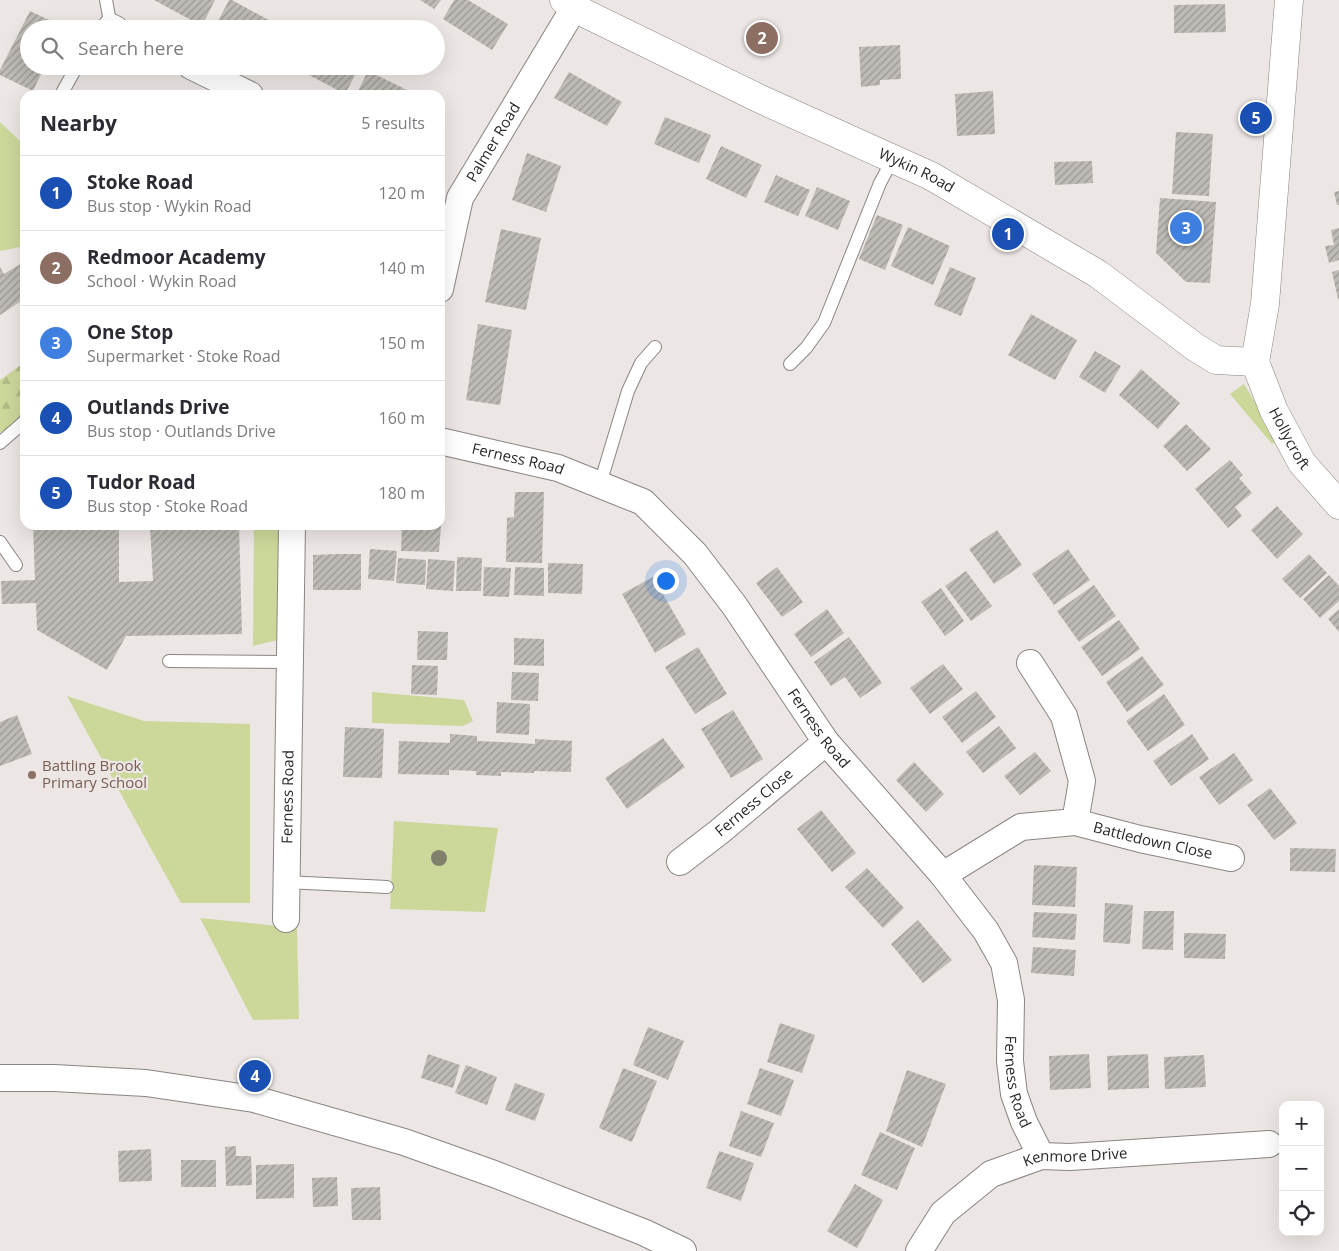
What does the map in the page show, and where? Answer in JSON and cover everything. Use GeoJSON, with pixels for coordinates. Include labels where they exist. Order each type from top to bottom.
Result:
{"type":"FeatureCollection","features":[{"type":"Feature","properties":{"kind":"street"},"geometry":{"type":"LineString","coordinates":[[1255,362],[1265,304],[1289,0]]}},
{"type":"Feature","properties":{"kind":"street","name":"Wykin Road"},"geometry":{"type":"LineString","coordinates":[[569,4],[758,98],[931,176],[1098,274],[1195,347],[1216,360],[1255,362]]}},
{"type":"Feature","properties":{"kind":"street","name":"Palmer Road"},"geometry":{"type":"LineString","coordinates":[[445,241],[450,193],[569,4]]}},
{"type":"Feature","properties":{"kind":"street"},"geometry":{"type":"LineString","coordinates":[[209,75],[240,90]]}},
{"type":"Feature","properties":{"kind":"street","name":"Hollycroft"},"geometry":{"type":"LineString","coordinates":[[1255,362],[1274,411],[1302,463],[1339,505]]}},
{"type":"Feature","properties":{"kind":"street","name":"Ferness Road"},"geometry":{"type":"LineString","coordinates":[[445,442],[558,468],[644,502],[695,554],[734,605],[826,742],[943,875],[986,931],[1004,963],[1011,1000],[1010,1060],[1014,1094],[1024,1122],[1042,1156]]}},
{"type":"Feature","properties":{"kind":"street","name":"Ferness Road"},"geometry":{"type":"LineString","coordinates":[[286,919],[292,530]]}},
{"type":"Feature","properties":{"kind":"street","name":"Battledown Close"},"geometry":{"type":"LineString","coordinates":[[1030,663],[1064,716],[1082,781],[1074,822]]}},
{"type":"Feature","properties":{"kind":"street","name":"Ferness Close"},"geometry":{"type":"LineString","coordinates":[[680,862],[719,832],[826,742]]}},
{"type":"Feature","properties":{"kind":"street","name":"Battledown Close"},"geometry":{"type":"LineString","coordinates":[[943,875],[1021,828],[1074,822],[1140,839],[1231,858]]}},
{"type":"Feature","properties":{"kind":"street"},"geometry":{"type":"LineString","coordinates":[[0,1078],[54,1078],[146,1083],[254,1099],[404,1142],[494,1174],[624,1225],[683,1251]]}},
{"type":"Feature","properties":{"kind":"street","name":"Kenmore Drive"},"geometry":{"type":"LineString","coordinates":[[919,1251],[943,1213],[991,1174],[1042,1156],[1070,1157],[1269,1144]]}},
{"type":"Feature","properties":{"kind":"lane"},"geometry":{"type":"LineString","coordinates":[[106,0],[110,20]]}},
{"type":"Feature","properties":{"kind":"lane"},"geometry":{"type":"LineString","coordinates":[[64,90],[72,75]]}},
{"type":"Feature","properties":{"kind":"lane"},"geometry":{"type":"LineString","coordinates":[[790,364],[806,348],[824,323],[880,183],[894,159]]}},
{"type":"Feature","properties":{"kind":"lane"},"geometry":{"type":"LineString","coordinates":[[600,484],[628,391],[641,363],[655,346]]}},
{"type":"Feature","properties":{"kind":"lane"},"geometry":{"type":"LineString","coordinates":[[0,443],[20,425]]}},
{"type":"Feature","properties":{"kind":"lane"},"geometry":{"type":"LineString","coordinates":[[0,542],[16,565]]}},
{"type":"Feature","properties":{"kind":"lane"},"geometry":{"type":"LineString","coordinates":[[169,661],[290,662]]}},
{"type":"Feature","properties":{"kind":"lane"},"geometry":{"type":"LineString","coordinates":[[286,882],[387,888]]}},
{"type":"Feature","properties":{"kind":"green space"},"geometry":{"type":"Polygon","coordinates":[[[0,122],[20,141],[20,247],[0,251],[0,122]]]}},
{"type":"Feature","properties":{"kind":"green space"},"geometry":{"type":"Polygon","coordinates":[[[20,366],[20,419],[0,433],[0,380],[20,366]]]}},
{"type":"Feature","properties":{"kind":"green space"},"geometry":{"type":"Polygon","coordinates":[[[1244,384],[1278,440],[1272,444],[1230,394],[1244,384]]]}},
{"type":"Feature","properties":{"kind":"green space"},"geometry":{"type":"Polygon","coordinates":[[[254,530],[292,530],[290,637],[253,646],[254,530]]]}},
{"type":"Feature","properties":{"kind":"green space"},"geometry":{"type":"Polygon","coordinates":[[[372,692],[464,700],[473,721],[463,726],[372,723],[372,692]]]}},
{"type":"Feature","properties":{"kind":"green space"},"geometry":{"type":"Polygon","coordinates":[[[67,696],[144,721],[250,724],[250,903],[181,903],[67,696]]]}},
{"type":"Feature","properties":{"kind":"green space"},"geometry":{"type":"Polygon","coordinates":[[[394,821],[498,828],[485,912],[390,909],[394,821]]]}},
{"type":"Feature","properties":{"kind":"green space"},"geometry":{"type":"Polygon","coordinates":[[[200,918],[297,928],[299,1019],[253,1020],[200,918]]]}},
{"type":"Feature","properties":{"kind":"building"},"geometry":{"type":"Polygon","coordinates":[[[154,0],[215,0],[205,20],[191,20],[154,0]]]}},
{"type":"Feature","properties":{"kind":"building"},"geometry":{"type":"Polygon","coordinates":[[[229,0],[232,0],[269,20],[219,20],[229,0]]]}},
{"type":"Feature","properties":{"kind":"building"},"geometry":{"type":"Polygon","coordinates":[[[420,0],[441,0],[434,9],[420,0]]]}},
{"type":"Feature","properties":{"kind":"building"},"geometry":{"type":"Polygon","coordinates":[[[454,0],[468,0],[508,24],[492,50],[443,19],[454,0]]]}},
{"type":"Feature","properties":{"kind":"building"},"geometry":{"type":"Polygon","coordinates":[[[1225,4],[1226,32],[1174,33],[1174,5],[1225,4]]]}},
{"type":"Feature","properties":{"kind":"building"},"geometry":{"type":"Polygon","coordinates":[[[30,11],[49,20],[25,20],[30,11]]]}},
{"type":"Feature","properties":{"kind":"building"},"geometry":{"type":"Polygon","coordinates":[[[20,31],[20,75],[41,75],[33,90],[0,75],[0,70],[20,31]]]}},
{"type":"Feature","properties":{"kind":"building"},"geometry":{"type":"Polygon","coordinates":[[[900,45],[901,79],[880,80],[880,85],[861,87],[859,47],[900,45]]]}},
{"type":"Feature","properties":{"kind":"building"},"geometry":{"type":"Polygon","coordinates":[[[569,72],[622,102],[607,126],[554,98],[569,72]]]}},
{"type":"Feature","properties":{"kind":"building"},"geometry":{"type":"Polygon","coordinates":[[[309,75],[355,75],[347,90],[337,90],[309,75]]]}},
{"type":"Feature","properties":{"kind":"building"},"geometry":{"type":"Polygon","coordinates":[[[366,75],[376,75],[406,90],[358,90],[366,75]]]}},
{"type":"Feature","properties":{"kind":"building"},"geometry":{"type":"Polygon","coordinates":[[[993,91],[995,134],[957,136],[955,94],[993,91]]]}},
{"type":"Feature","properties":{"kind":"building"},"geometry":{"type":"Polygon","coordinates":[[[665,117],[711,135],[699,163],[654,144],[665,117]]]}},
{"type":"Feature","properties":{"kind":"building"},"geometry":{"type":"Polygon","coordinates":[[[1176,132],[1213,134],[1209,196],[1172,194],[1176,132]]]}},
{"type":"Feature","properties":{"kind":"building"},"geometry":{"type":"Polygon","coordinates":[[[721,146],[762,165],[746,198],[706,179],[721,146]]]}},
{"type":"Feature","properties":{"kind":"building"},"geometry":{"type":"Polygon","coordinates":[[[527,153],[561,166],[546,212],[512,200],[527,153]]]}},
{"type":"Feature","properties":{"kind":"building"},"geometry":{"type":"Polygon","coordinates":[[[1092,161],[1093,183],[1055,185],[1054,162],[1092,161]]]}},
{"type":"Feature","properties":{"kind":"building"},"geometry":{"type":"Polygon","coordinates":[[[776,175],[810,190],[798,216],[764,202],[776,175]]]}},
{"type":"Feature","properties":{"kind":"building"},"geometry":{"type":"Polygon","coordinates":[[[817,187],[850,201],[838,230],[805,216],[817,187]]]}},
{"type":"Feature","properties":{"kind":"building"},"geometry":{"type":"Polygon","coordinates":[[[1339,191],[1339,205],[1337,205],[1334,192],[1339,191]]]}},
{"type":"Feature","properties":{"kind":"building"},"geometry":{"type":"Polygon","coordinates":[[[1160,198],[1216,202],[1210,283],[1186,282],[1156,253],[1160,198]]]}},
{"type":"Feature","properties":{"kind":"building"},"geometry":{"type":"Polygon","coordinates":[[[877,215],[903,225],[885,270],[859,259],[877,215]]]}},
{"type":"Feature","properties":{"kind":"building"},"geometry":{"type":"Polygon","coordinates":[[[908,227],[950,246],[933,285],[891,266],[908,227]]]}},
{"type":"Feature","properties":{"kind":"building"},"geometry":{"type":"Polygon","coordinates":[[[1339,228],[1339,260],[1329,263],[1325,246],[1334,245],[1331,230],[1339,228]]]}},
{"type":"Feature","properties":{"kind":"building"},"geometry":{"type":"Polygon","coordinates":[[[501,229],[541,238],[526,310],[485,302],[501,229]]]}},
{"type":"Feature","properties":{"kind":"building"},"geometry":{"type":"Polygon","coordinates":[[[20,264],[20,302],[0,315],[0,267],[4,274],[20,264]]]}},
{"type":"Feature","properties":{"kind":"building"},"geometry":{"type":"Polygon","coordinates":[[[950,267],[976,278],[961,316],[934,305],[950,267]]]}},
{"type":"Feature","properties":{"kind":"building"},"geometry":{"type":"Polygon","coordinates":[[[1339,270],[1339,299],[1338,299],[1332,272],[1339,270]]]}},
{"type":"Feature","properties":{"kind":"building"},"geometry":{"type":"Polygon","coordinates":[[[1031,314],[1077,340],[1055,380],[1008,355],[1031,314]]]}},
{"type":"Feature","properties":{"kind":"building"},"geometry":{"type":"Polygon","coordinates":[[[478,324],[512,330],[500,405],[466,400],[478,324]]]}},
{"type":"Feature","properties":{"kind":"building"},"geometry":{"type":"Polygon","coordinates":[[[1095,351],[1121,366],[1105,393],[1079,377],[1095,351]]]}},
{"type":"Feature","properties":{"kind":"building"},"geometry":{"type":"Polygon","coordinates":[[[1141,369],[1180,403],[1158,429],[1119,395],[1141,369]]]}},
{"type":"Feature","properties":{"kind":"building"},"geometry":{"type":"Polygon","coordinates":[[[1186,424],[1211,449],[1187,471],[1163,446],[1186,424]]]}},
{"type":"Feature","properties":{"kind":"building"},"geometry":{"type":"Polygon","coordinates":[[[1230,460],[1243,475],[1239,478],[1252,493],[1235,507],[1242,516],[1228,528],[1195,489],[1230,460]]]}},
{"type":"Feature","properties":{"kind":"building"},"geometry":{"type":"Polygon","coordinates":[[[515,492],[544,492],[542,563],[506,562],[507,518],[514,517],[515,492]]]}},
{"type":"Feature","properties":{"kind":"building"},"geometry":{"type":"Polygon","coordinates":[[[1277,506],[1303,534],[1277,559],[1251,530],[1277,506]]]}},
{"type":"Feature","properties":{"kind":"building"},"geometry":{"type":"Polygon","coordinates":[[[33,530],[119,530],[119,582],[153,581],[150,530],[239,530],[242,634],[126,636],[107,670],[37,630],[36,603],[2,604],[1,581],[35,580],[33,530]]]}},
{"type":"Feature","properties":{"kind":"building"},"geometry":{"type":"Polygon","coordinates":[[[402,530],[441,530],[439,552],[401,551],[402,530]]]}},
{"type":"Feature","properties":{"kind":"building"},"geometry":{"type":"Polygon","coordinates":[[[997,530],[1022,565],[994,584],[969,549],[997,530]]]}},
{"type":"Feature","properties":{"kind":"building"},"geometry":{"type":"Polygon","coordinates":[[[370,549],[397,551],[394,581],[368,579],[370,549]]]}},
{"type":"Feature","properties":{"kind":"building"},"geometry":{"type":"Polygon","coordinates":[[[1068,549],[1090,580],[1054,605],[1032,574],[1068,549]]]}},
{"type":"Feature","properties":{"kind":"building"},"geometry":{"type":"Polygon","coordinates":[[[361,554],[361,590],[313,590],[313,555],[361,554]]]}},
{"type":"Feature","properties":{"kind":"building"},"geometry":{"type":"Polygon","coordinates":[[[1309,554],[1327,573],[1300,598],[1282,579],[1309,554]]]}},
{"type":"Feature","properties":{"kind":"building"},"geometry":{"type":"Polygon","coordinates":[[[457,557],[482,558],[481,591],[456,591],[457,557]]]}},
{"type":"Feature","properties":{"kind":"building"},"geometry":{"type":"Polygon","coordinates":[[[398,558],[426,560],[425,585],[396,583],[398,558]]]}},
{"type":"Feature","properties":{"kind":"building"},"geometry":{"type":"Polygon","coordinates":[[[428,559],[455,561],[453,591],[426,589],[428,559]]]}},
{"type":"Feature","properties":{"kind":"building"},"geometry":{"type":"Polygon","coordinates":[[[548,563],[583,564],[582,594],[548,593],[548,563]]]}},
{"type":"Feature","properties":{"kind":"building"},"geometry":{"type":"Polygon","coordinates":[[[484,567],[511,568],[509,597],[483,596],[484,567]]]}},
{"type":"Feature","properties":{"kind":"building"},"geometry":{"type":"Polygon","coordinates":[[[515,567],[544,568],[544,596],[514,595],[515,567]]]}},
{"type":"Feature","properties":{"kind":"building"},"geometry":{"type":"Polygon","coordinates":[[[777,567],[803,602],[782,617],[756,583],[777,567]]]}},
{"type":"Feature","properties":{"kind":"building"},"geometry":{"type":"Polygon","coordinates":[[[966,571],[992,606],[971,621],[945,586],[966,571]]]}},
{"type":"Feature","properties":{"kind":"building"},"geometry":{"type":"Polygon","coordinates":[[[1329,575],[1339,586],[1339,601],[1320,618],[1303,599],[1329,575]]]}},
{"type":"Feature","properties":{"kind":"building"},"geometry":{"type":"Polygon","coordinates":[[[653,577],[686,634],[655,653],[622,594],[653,577]]]}},
{"type":"Feature","properties":{"kind":"building"},"geometry":{"type":"Polygon","coordinates":[[[1094,585],[1116,616],[1079,642],[1057,611],[1094,585]]]}},
{"type":"Feature","properties":{"kind":"building"},"geometry":{"type":"Polygon","coordinates":[[[941,588],[964,621],[945,636],[921,602],[941,588]]]}},
{"type":"Feature","properties":{"kind":"building"},"geometry":{"type":"Polygon","coordinates":[[[827,609],[844,633],[811,657],[794,634],[827,609]]]}},
{"type":"Feature","properties":{"kind":"building"},"geometry":{"type":"Polygon","coordinates":[[[1339,609],[1339,632],[1328,619],[1339,609]]]}},
{"type":"Feature","properties":{"kind":"building"},"geometry":{"type":"Polygon","coordinates":[[[1119,620],[1140,649],[1102,676],[1081,647],[1119,620]]]}},
{"type":"Feature","properties":{"kind":"building"},"geometry":{"type":"Polygon","coordinates":[[[418,631],[448,632],[447,660],[417,660],[418,631]]]}},
{"type":"Feature","properties":{"kind":"building"},"geometry":{"type":"Polygon","coordinates":[[[849,637],[882,683],[860,698],[845,677],[831,686],[814,662],[849,637]]]}},
{"type":"Feature","properties":{"kind":"building"},"geometry":{"type":"Polygon","coordinates":[[[514,638],[544,639],[544,666],[514,665],[514,638]]]}},
{"type":"Feature","properties":{"kind":"building"},"geometry":{"type":"Polygon","coordinates":[[[698,647],[727,694],[695,714],[665,667],[698,647]]]}},
{"type":"Feature","properties":{"kind":"building"},"geometry":{"type":"Polygon","coordinates":[[[1142,656],[1164,685],[1127,712],[1106,682],[1142,656]]]}},
{"type":"Feature","properties":{"kind":"building"},"geometry":{"type":"Polygon","coordinates":[[[943,664],[963,689],[930,714],[910,688],[943,664]]]}},
{"type":"Feature","properties":{"kind":"building"},"geometry":{"type":"Polygon","coordinates":[[[412,665],[438,666],[437,695],[411,694],[412,665]]]}},
{"type":"Feature","properties":{"kind":"building"},"geometry":{"type":"Polygon","coordinates":[[[512,672],[539,673],[538,701],[511,700],[512,672]]]}},
{"type":"Feature","properties":{"kind":"building"},"geometry":{"type":"Polygon","coordinates":[[[976,691],[996,717],[962,743],[942,717],[976,691]]]}},
{"type":"Feature","properties":{"kind":"building"},"geometry":{"type":"Polygon","coordinates":[[[1164,694],[1185,725],[1148,751],[1126,721],[1164,694]]]}},
{"type":"Feature","properties":{"kind":"building"},"geometry":{"type":"Polygon","coordinates":[[[497,702],[530,704],[529,735],[496,733],[497,702]]]}},
{"type":"Feature","properties":{"kind":"building"},"geometry":{"type":"Polygon","coordinates":[[[733,710],[763,759],[731,778],[701,729],[733,710]]]}},
{"type":"Feature","properties":{"kind":"building"},"geometry":{"type":"Polygon","coordinates":[[[17,715],[32,754],[0,766],[0,722],[17,715]]]}},
{"type":"Feature","properties":{"kind":"building"},"geometry":{"type":"Polygon","coordinates":[[[999,726],[1016,748],[983,773],[966,752],[999,726]]]}},
{"type":"Feature","properties":{"kind":"building"},"geometry":{"type":"Polygon","coordinates":[[[345,727],[384,729],[382,778],[343,777],[345,727]]]}},
{"type":"Feature","properties":{"kind":"building"},"geometry":{"type":"Polygon","coordinates":[[[450,734],[477,736],[477,741],[535,744],[535,739],[572,741],[571,772],[501,772],[501,776],[476,775],[476,771],[449,770],[449,775],[398,774],[399,741],[450,743],[450,734]]]}},
{"type":"Feature","properties":{"kind":"building"},"geometry":{"type":"Polygon","coordinates":[[[1192,734],[1209,759],[1171,786],[1153,761],[1192,734]]]}},
{"type":"Feature","properties":{"kind":"building"},"geometry":{"type":"Polygon","coordinates":[[[663,738],[685,767],[627,809],[605,778],[663,738]]]}},
{"type":"Feature","properties":{"kind":"building"},"geometry":{"type":"Polygon","coordinates":[[[1035,752],[1051,771],[1020,795],[1004,776],[1035,752]]]}},
{"type":"Feature","properties":{"kind":"building"},"geometry":{"type":"Polygon","coordinates":[[[1234,753],[1253,780],[1219,805],[1199,777],[1234,753]]]}},
{"type":"Feature","properties":{"kind":"building"},"geometry":{"type":"Polygon","coordinates":[[[914,762],[944,794],[926,812],[896,780],[914,762]]]}},
{"type":"Feature","properties":{"kind":"building"},"geometry":{"type":"Polygon","coordinates":[[[1270,788],[1297,823],[1274,840],[1247,805],[1270,788]]]}},
{"type":"Feature","properties":{"kind":"building"},"geometry":{"type":"Polygon","coordinates":[[[821,810],[856,853],[832,872],[797,829],[821,810]]]}},
{"type":"Feature","properties":{"kind":"building"},"geometry":{"type":"Polygon","coordinates":[[[1290,848],[1336,849],[1335,872],[1290,871],[1290,848]]]}},
{"type":"Feature","properties":{"kind":"building"},"geometry":{"type":"Polygon","coordinates":[[[1034,865],[1077,867],[1075,907],[1032,905],[1034,865]]]}},
{"type":"Feature","properties":{"kind":"building"},"geometry":{"type":"Polygon","coordinates":[[[867,868],[904,908],[883,928],[845,887],[867,868]]]}},
{"type":"Feature","properties":{"kind":"building"},"geometry":{"type":"Polygon","coordinates":[[[1105,903],[1133,905],[1130,944],[1103,942],[1105,903]]]}},
{"type":"Feature","properties":{"kind":"building"},"geometry":{"type":"Polygon","coordinates":[[[1144,911],[1174,911],[1173,950],[1142,949],[1144,911]]]}},
{"type":"Feature","properties":{"kind":"building"},"geometry":{"type":"Polygon","coordinates":[[[1034,912],[1077,914],[1075,940],[1032,937],[1034,912]]]}},
{"type":"Feature","properties":{"kind":"building"},"geometry":{"type":"Polygon","coordinates":[[[918,920],[952,960],[923,983],[891,944],[918,920]]]}},
{"type":"Feature","properties":{"kind":"building"},"geometry":{"type":"Polygon","coordinates":[[[1184,933],[1226,934],[1225,959],[1184,958],[1184,933]]]}},
{"type":"Feature","properties":{"kind":"building"},"geometry":{"type":"Polygon","coordinates":[[[1033,947],[1076,950],[1074,976],[1031,973],[1033,947]]]}},
{"type":"Feature","properties":{"kind":"building"},"geometry":{"type":"Polygon","coordinates":[[[780,1023],[815,1035],[802,1073],[767,1062],[780,1023]]]}},
{"type":"Feature","properties":{"kind":"building"},"geometry":{"type":"Polygon","coordinates":[[[648,1027],[684,1041],[668,1080],[633,1065],[648,1027]]]}},
{"type":"Feature","properties":{"kind":"building"},"geometry":{"type":"Polygon","coordinates":[[[428,1054],[460,1065],[453,1088],[421,1078],[428,1054]]]}},
{"type":"Feature","properties":{"kind":"building"},"geometry":{"type":"Polygon","coordinates":[[[1089,1054],[1091,1088],[1050,1090],[1049,1056],[1089,1054]]]}},
{"type":"Feature","properties":{"kind":"building"},"geometry":{"type":"Polygon","coordinates":[[[1148,1054],[1149,1088],[1108,1090],[1107,1056],[1148,1054]]]}},
{"type":"Feature","properties":{"kind":"building"},"geometry":{"type":"Polygon","coordinates":[[[1204,1055],[1206,1087],[1165,1089],[1164,1057],[1204,1055]]]}},
{"type":"Feature","properties":{"kind":"building"},"geometry":{"type":"Polygon","coordinates":[[[466,1065],[497,1077],[487,1105],[455,1093],[466,1065]]]}},
{"type":"Feature","properties":{"kind":"building"},"geometry":{"type":"Polygon","coordinates":[[[623,1068],[657,1081],[632,1142],[599,1128],[623,1068]]]}},
{"type":"Feature","properties":{"kind":"building"},"geometry":{"type":"Polygon","coordinates":[[[760,1068],[794,1080],[781,1116],[747,1104],[760,1068]]]}},
{"type":"Feature","properties":{"kind":"building"},"geometry":{"type":"Polygon","coordinates":[[[907,1070],[946,1084],[922,1147],[886,1131],[907,1070]]]}},
{"type":"Feature","properties":{"kind":"building"},"geometry":{"type":"Polygon","coordinates":[[[515,1083],[545,1094],[535,1121],[505,1110],[515,1083]]]}},
{"type":"Feature","properties":{"kind":"building"},"geometry":{"type":"Polygon","coordinates":[[[741,1111],[774,1123],[761,1157],[729,1146],[741,1111]]]}},
{"type":"Feature","properties":{"kind":"building"},"geometry":{"type":"Polygon","coordinates":[[[880,1132],[915,1148],[897,1190],[861,1175],[880,1132]]]}},
{"type":"Feature","properties":{"kind":"building"},"geometry":{"type":"Polygon","coordinates":[[[236,1146],[236,1156],[251,1156],[252,1185],[226,1186],[225,1147],[236,1146]]]}},
{"type":"Feature","properties":{"kind":"building"},"geometry":{"type":"Polygon","coordinates":[[[151,1149],[152,1181],[119,1182],[118,1151],[151,1149]]]}},
{"type":"Feature","properties":{"kind":"building"},"geometry":{"type":"Polygon","coordinates":[[[719,1151],[754,1163],[741,1201],[706,1188],[719,1151]]]}},
{"type":"Feature","properties":{"kind":"building"},"geometry":{"type":"Polygon","coordinates":[[[181,1160],[216,1160],[216,1187],[181,1187],[181,1160]]]}},
{"type":"Feature","properties":{"kind":"building"},"geometry":{"type":"Polygon","coordinates":[[[294,1164],[294,1198],[256,1199],[256,1165],[294,1164]]]}},
{"type":"Feature","properties":{"kind":"building"},"geometry":{"type":"Polygon","coordinates":[[[337,1177],[338,1206],[313,1207],[312,1178],[337,1177]]]}},
{"type":"Feature","properties":{"kind":"building"},"geometry":{"type":"Polygon","coordinates":[[[855,1184],[883,1200],[857,1248],[827,1231],[855,1184]]]}},
{"type":"Feature","properties":{"kind":"building"},"geometry":{"type":"Polygon","coordinates":[[[380,1187],[381,1220],[352,1220],[351,1188],[380,1187]]]}},
{"type":"Feature","properties":{"kind":"place","name":"Redmoor Academy"},"geometry":{"type":"Point","coordinates":[762,38]}},
{"type":"Feature","properties":{"kind":"place","name":"Tudor Road"},"geometry":{"type":"Point","coordinates":[1256,118]}},
{"type":"Feature","properties":{"kind":"place","name":"One Stop"},"geometry":{"type":"Point","coordinates":[1186,228]}},
{"type":"Feature","properties":{"kind":"place","name":"Stoke Road"},"geometry":{"type":"Point","coordinates":[1008,234]}},
{"type":"Feature","properties":{"kind":"place","name":"Battling Brook Primary School"},"geometry":{"type":"Point","coordinates":[32,775]}},
{"type":"Feature","properties":{"kind":"place","name":"Outlands Drive"},"geometry":{"type":"Point","coordinates":[255,1076]}}]}
